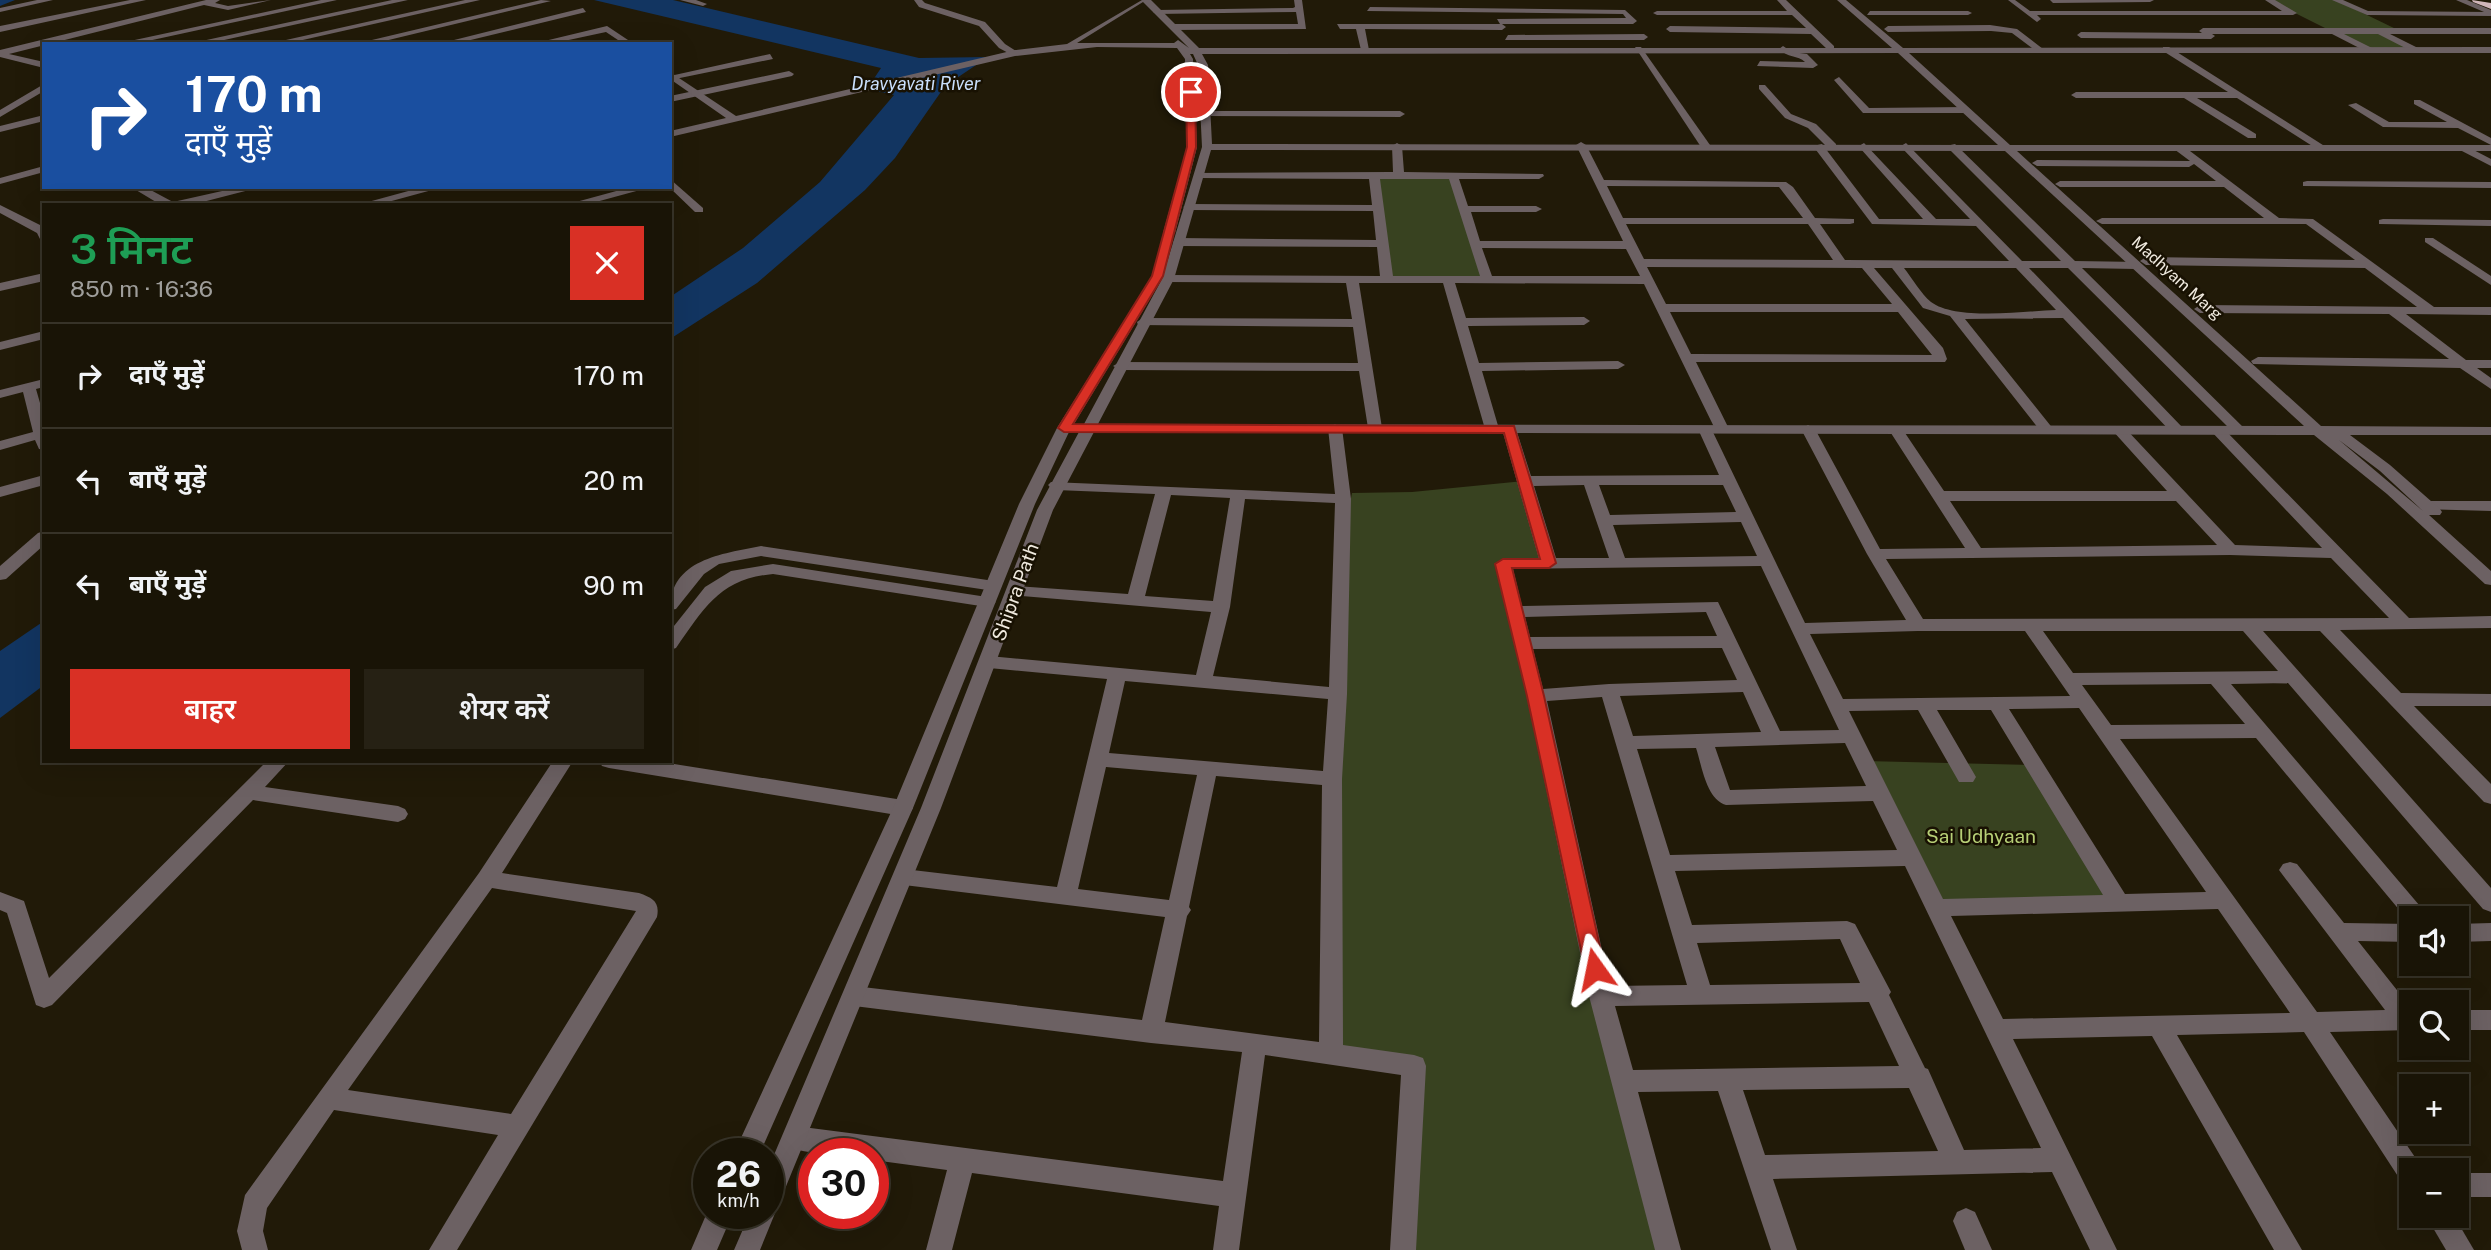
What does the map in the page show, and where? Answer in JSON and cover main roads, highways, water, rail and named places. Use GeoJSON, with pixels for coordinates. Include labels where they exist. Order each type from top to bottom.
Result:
{"type":"FeatureCollection","features":[{"type":"Feature","properties":{"kind":"highway"},"geometry":{"type":"LineString","coordinates":[[2476,0],[2491,6]]}},
{"type":"Feature","properties":{"kind":"water","name":"Dravyavati River"},"geometry":{"type":"Polygon","coordinates":[[[594,0],[673,0],[919,58],[988,57],[945,86],[895,158],[865,190],[757,283],[672,338],[672,296],[743,248],[820,182],[894,95],[867,89],[881,68],[594,0]]]}},
{"type":"Feature","properties":{"kind":"water"},"geometry":{"type":"Polygon","coordinates":[[[42,622],[42,686],[0,718],[0,651],[42,622]]]}},
{"type":"Feature","properties":{"kind":"waterway"},"geometry":{"type":"LineString","coordinates":[[0,1],[6,0]]}},
{"type":"Feature","properties":{"kind":"park label","name":"Sai Udhyaan"},"geometry":{"type":"Point","coordinates":[1981,836]}}]}
